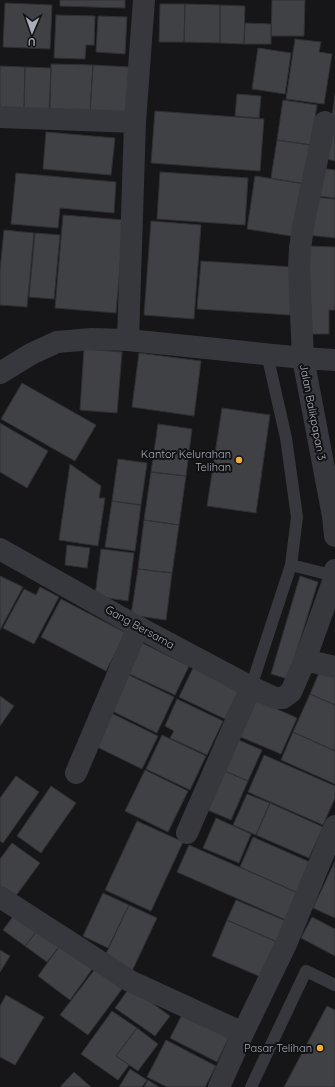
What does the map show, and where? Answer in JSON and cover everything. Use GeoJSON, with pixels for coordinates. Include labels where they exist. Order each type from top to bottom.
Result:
{"type":"FeatureCollection","features":[{"type":"Feature","properties":{"kind":"street"},"geometry":{"type":"LineString","coordinates":[[128,340],[135,122],[144,0]]}},
{"type":"Feature","properties":{"kind":"street"},"geometry":{"type":"LineString","coordinates":[[0,116],[135,122]]}},
{"type":"Feature","properties":{"kind":"street","name":"Jalan Balikpapan 3"},"geometry":{"type":"LineString","coordinates":[[325,122],[304,222],[299,268],[303,358],[333,516],[335,536]]}},
{"type":"Feature","properties":{"kind":"street"},"geometry":{"type":"LineString","coordinates":[[0,373],[31,354],[57,342],[92,339],[128,340],[335,360]]}},
{"type":"Feature","properties":{"kind":"street","name":"Gang Bersama"},"geometry":{"type":"LineString","coordinates":[[0,549],[138,626],[251,687],[275,698],[283,698],[291,692],[305,660]]}},
{"type":"Feature","properties":{"kind":"street"},"geometry":{"type":"LineString","coordinates":[[335,570],[335,576],[305,660],[335,667]]}},
{"type":"Feature","properties":{"kind":"street"},"geometry":{"type":"LineString","coordinates":[[76,773],[138,626]]}},
{"type":"Feature","properties":{"kind":"street"},"geometry":{"type":"LineString","coordinates":[[187,833],[251,687]]}},
{"type":"Feature","properties":{"kind":"street"},"geometry":{"type":"LineString","coordinates":[[219,1087],[286,944],[335,826]]}},
{"type":"Feature","properties":{"kind":"street"},"geometry":{"type":"LineString","coordinates":[[0,897],[130,981],[243,1033]]}},
{"type":"Feature","properties":{"kind":"lane"},"geometry":{"type":"LineString","coordinates":[[251,687],[291,564],[297,517],[286,438],[267,354]]}},
{"type":"Feature","properties":{"kind":"lane"},"geometry":{"type":"LineString","coordinates":[[291,564],[335,576]]}},
{"type":"Feature","properties":{"kind":"lane"},"geometry":{"type":"LineString","coordinates":[[251,1087],[306,971],[335,985]]}},
{"type":"Feature","properties":{"kind":"building"},"geometry":{"type":"Polygon","coordinates":[[[60,0],[125,0],[125,8],[60,6],[60,0]]]}},
{"type":"Feature","properties":{"kind":"building"},"geometry":{"type":"Polygon","coordinates":[[[272,0],[305,0],[304,36],[271,36],[272,0]]]}},
{"type":"Feature","properties":{"kind":"building"},"geometry":{"type":"Polygon","coordinates":[[[5,3],[52,5],[50,49],[3,47],[5,3]]]}},
{"type":"Feature","properties":{"kind":"building"},"geometry":{"type":"Polygon","coordinates":[[[160,4],[185,4],[184,42],[159,42],[160,4]]]}},
{"type":"Feature","properties":{"kind":"building"},"geometry":{"type":"Polygon","coordinates":[[[185,4],[220,5],[220,43],[184,42],[185,4]]]}},
{"type":"Feature","properties":{"kind":"building"},"geometry":{"type":"Polygon","coordinates":[[[220,5],[245,6],[244,44],[220,43],[220,5]]]}},
{"type":"Feature","properties":{"kind":"building"},"geometry":{"type":"Polygon","coordinates":[[[56,15],[95,16],[94,45],[86,45],[85,59],[54,58],[56,15]]]}},
{"type":"Feature","properties":{"kind":"building"},"geometry":{"type":"Polygon","coordinates":[[[98,16],[127,17],[125,54],[96,52],[98,16]]]}},
{"type":"Feature","properties":{"kind":"building"},"geometry":{"type":"Polygon","coordinates":[[[245,23],[271,24],[271,44],[244,44],[245,23]]]}},
{"type":"Feature","properties":{"kind":"building"},"geometry":{"type":"Polygon","coordinates":[[[295,39],[321,42],[319,52],[332,54],[324,104],[286,99],[295,39]]]}},
{"type":"Feature","properties":{"kind":"building"},"geometry":{"type":"Polygon","coordinates":[[[258,48],[291,53],[285,94],[252,89],[258,48]]]}},
{"type":"Feature","properties":{"kind":"building"},"geometry":{"type":"Polygon","coordinates":[[[51,64],[93,65],[90,112],[50,110],[51,64]]]}},
{"type":"Feature","properties":{"kind":"building"},"geometry":{"type":"Polygon","coordinates":[[[93,65],[129,67],[127,113],[90,112],[93,65]]]}},
{"type":"Feature","properties":{"kind":"building"},"geometry":{"type":"Polygon","coordinates":[[[0,66],[25,67],[24,109],[0,108],[0,66]]]}},
{"type":"Feature","properties":{"kind":"building"},"geometry":{"type":"Polygon","coordinates":[[[25,67],[51,68],[49,110],[24,109],[25,67]]]}},
{"type":"Feature","properties":{"kind":"building"},"geometry":{"type":"Polygon","coordinates":[[[237,94],[261,96],[259,118],[235,116],[237,94]]]}},
{"type":"Feature","properties":{"kind":"building"},"geometry":{"type":"Polygon","coordinates":[[[335,94],[335,117],[332,117],[335,94]]]}},
{"type":"Feature","properties":{"kind":"building"},"geometry":{"type":"Polygon","coordinates":[[[283,100],[317,105],[311,145],[277,140],[283,100]]]}},
{"type":"Feature","properties":{"kind":"building"},"geometry":{"type":"Polygon","coordinates":[[[155,111],[264,119],[260,171],[151,163],[155,111]]]}},
{"type":"Feature","properties":{"kind":"building"},"geometry":{"type":"Polygon","coordinates":[[[335,119],[335,161],[326,159],[335,119]]]}},
{"type":"Feature","properties":{"kind":"building"},"geometry":{"type":"Polygon","coordinates":[[[46,132],[115,138],[111,175],[43,169],[46,132]]]}},
{"type":"Feature","properties":{"kind":"building"},"geometry":{"type":"Polygon","coordinates":[[[277,140],[311,145],[305,184],[271,178],[277,140]]]}},
{"type":"Feature","properties":{"kind":"building"},"geometry":{"type":"Polygon","coordinates":[[[321,168],[335,170],[335,198],[318,196],[321,168]]]}},
{"type":"Feature","properties":{"kind":"building"},"geometry":{"type":"Polygon","coordinates":[[[160,172],[248,178],[245,225],[157,219],[160,172]]]}},
{"type":"Feature","properties":{"kind":"building"},"geometry":{"type":"Polygon","coordinates":[[[16,173],[116,182],[114,213],[60,208],[58,228],[11,224],[16,173]]]}},
{"type":"Feature","properties":{"kind":"building"},"geometry":{"type":"Polygon","coordinates":[[[255,176],[305,184],[297,237],[247,229],[255,176]]]}},
{"type":"Feature","properties":{"kind":"building"},"geometry":{"type":"Polygon","coordinates":[[[312,197],[335,199],[335,238],[308,235],[312,197]]]}},
{"type":"Feature","properties":{"kind":"building"},"geometry":{"type":"Polygon","coordinates":[[[63,215],[124,220],[116,313],[55,308],[63,215]]]}},
{"type":"Feature","properties":{"kind":"building"},"geometry":{"type":"Polygon","coordinates":[[[151,221],[201,225],[194,319],[144,315],[151,221]]]}},
{"type":"Feature","properties":{"kind":"building"},"geometry":{"type":"Polygon","coordinates":[[[4,230],[34,233],[27,307],[0,305],[0,270],[4,230]]]}},
{"type":"Feature","properties":{"kind":"building"},"geometry":{"type":"Polygon","coordinates":[[[35,233],[60,235],[54,299],[29,297],[35,233]]]}},
{"type":"Feature","properties":{"kind":"building"},"geometry":{"type":"Polygon","coordinates":[[[309,246],[335,247],[335,310],[329,310],[329,334],[306,334],[309,246]]]}},
{"type":"Feature","properties":{"kind":"building"},"geometry":{"type":"Polygon","coordinates":[[[201,261],[294,267],[290,315],[197,309],[201,261]]]}},
{"type":"Feature","properties":{"kind":"building"},"geometry":{"type":"Polygon","coordinates":[[[84,349],[122,352],[117,413],[80,410],[84,349]]]}},
{"type":"Feature","properties":{"kind":"building"},"geometry":{"type":"Polygon","coordinates":[[[139,353],[201,361],[194,416],[132,407],[139,353]]]}},
{"type":"Feature","properties":{"kind":"building"},"geometry":{"type":"Polygon","coordinates":[[[22,383],[96,425],[75,461],[1,419],[22,383]]]}},
{"type":"Feature","properties":{"kind":"building","name":"Kantor Kelurahan Telihan"},"geometry":{"type":"Polygon","coordinates":[[[222,408],[270,415],[256,513],[207,506],[222,408]]]}},
{"type":"Feature","properties":{"kind":"building"},"geometry":{"type":"Polygon","coordinates":[[[0,423],[48,451],[27,488],[0,472],[0,423]]]}},
{"type":"Feature","properties":{"kind":"building"},"geometry":{"type":"Polygon","coordinates":[[[158,424],[192,429],[186,476],[151,472],[158,424]]]}},
{"type":"Feature","properties":{"kind":"building"},"geometry":{"type":"Polygon","coordinates":[[[118,459],[147,463],[141,505],[112,501],[118,459]]]}},
{"type":"Feature","properties":{"kind":"building"},"geometry":{"type":"Polygon","coordinates":[[[70,464],[101,486],[99,498],[105,498],[98,546],[59,540],[70,464]]]}},
{"type":"Feature","properties":{"kind":"building"},"geometry":{"type":"Polygon","coordinates":[[[151,472],[186,476],[179,525],[144,520],[151,472]]]}},
{"type":"Feature","properties":{"kind":"building"},"geometry":{"type":"Polygon","coordinates":[[[112,501],[141,505],[135,551],[105,547],[112,501]]]}},
{"type":"Feature","properties":{"kind":"building"},"geometry":{"type":"Polygon","coordinates":[[[144,520],[179,525],[172,573],[138,569],[144,520]]]}},
{"type":"Feature","properties":{"kind":"building"},"geometry":{"type":"Polygon","coordinates":[[[67,545],[90,548],[87,568],[65,565],[67,545]]]}},
{"type":"Feature","properties":{"kind":"building"},"geometry":{"type":"Polygon","coordinates":[[[101,549],[134,553],[128,601],[95,596],[101,549]]]}},
{"type":"Feature","properties":{"kind":"building"},"geometry":{"type":"Polygon","coordinates":[[[138,569],[172,573],[166,620],[131,615],[138,569]]]}},
{"type":"Feature","properties":{"kind":"building"},"geometry":{"type":"Polygon","coordinates":[[[0,576],[23,587],[0,630],[0,576]]]}},
{"type":"Feature","properties":{"kind":"building"},"geometry":{"type":"Polygon","coordinates":[[[300,576],[318,582],[288,679],[271,674],[300,576]]]}},
{"type":"Feature","properties":{"kind":"building"},"geometry":{"type":"Polygon","coordinates":[[[40,587],[59,597],[34,644],[3,628],[24,589],[36,595],[40,587]]]}},
{"type":"Feature","properties":{"kind":"building"},"geometry":{"type":"Polygon","coordinates":[[[61,599],[126,633],[106,671],[41,637],[61,599]]]}},
{"type":"Feature","properties":{"kind":"building"},"geometry":{"type":"Polygon","coordinates":[[[138,641],[189,666],[175,695],[123,671],[138,641]]]}},
{"type":"Feature","properties":{"kind":"building"},"geometry":{"type":"Polygon","coordinates":[[[322,666],[335,672],[335,705],[310,694],[322,666]]]}},
{"type":"Feature","properties":{"kind":"building"},"geometry":{"type":"Polygon","coordinates":[[[193,668],[239,690],[225,719],[179,697],[193,668]]]}},
{"type":"Feature","properties":{"kind":"building"},"geometry":{"type":"Polygon","coordinates":[[[125,673],[174,697],[157,733],[108,709],[125,673]]]}},
{"type":"Feature","properties":{"kind":"building"},"geometry":{"type":"Polygon","coordinates":[[[310,694],[335,705],[335,751],[293,732],[310,694]]]}},
{"type":"Feature","properties":{"kind":"building"},"geometry":{"type":"Polygon","coordinates":[[[0,696],[14,706],[0,726],[0,696]]]}},
{"type":"Feature","properties":{"kind":"building"},"geometry":{"type":"Polygon","coordinates":[[[252,698],[297,718],[281,754],[236,735],[252,698]]]}},
{"type":"Feature","properties":{"kind":"building"},"geometry":{"type":"Polygon","coordinates":[[[177,699],[223,721],[207,755],[170,738],[174,731],[165,726],[177,699]]]}},
{"type":"Feature","properties":{"kind":"building"},"geometry":{"type":"Polygon","coordinates":[[[111,713],[158,736],[142,769],[95,746],[111,713]]]}},
{"type":"Feature","properties":{"kind":"building"},"geometry":{"type":"Polygon","coordinates":[[[293,732],[335,751],[335,784],[281,760],[293,732]]]}},
{"type":"Feature","properties":{"kind":"building"},"geometry":{"type":"Polygon","coordinates":[[[162,735],[206,756],[190,790],[146,769],[162,735]]]}},
{"type":"Feature","properties":{"kind":"building"},"geometry":{"type":"Polygon","coordinates":[[[234,738],[262,750],[248,781],[220,769],[234,738]]]}},
{"type":"Feature","properties":{"kind":"building"},"geometry":{"type":"Polygon","coordinates":[[[264,755],[335,786],[335,798],[323,825],[248,792],[264,755]]]}},
{"type":"Feature","properties":{"kind":"building"},"geometry":{"type":"Polygon","coordinates":[[[220,769],[248,781],[231,820],[203,808],[220,769]]]}},
{"type":"Feature","properties":{"kind":"building"},"geometry":{"type":"Polygon","coordinates":[[[145,770],[188,791],[168,832],[125,811],[145,770]]]}},
{"type":"Feature","properties":{"kind":"building"},"geometry":{"type":"Polygon","coordinates":[[[16,776],[39,792],[3,843],[0,841],[0,798],[16,776]]]}},
{"type":"Feature","properties":{"kind":"building"},"geometry":{"type":"Polygon","coordinates":[[[51,786],[76,803],[41,853],[17,836],[51,786]]]}},
{"type":"Feature","properties":{"kind":"building"},"geometry":{"type":"Polygon","coordinates":[[[247,794],[270,803],[256,835],[233,825],[247,794]]]}},
{"type":"Feature","properties":{"kind":"building"},"geometry":{"type":"Polygon","coordinates":[[[270,803],[323,827],[309,858],[256,835],[270,803]]]}},
{"type":"Feature","properties":{"kind":"building"},"geometry":{"type":"Polygon","coordinates":[[[216,818],[251,834],[239,863],[203,848],[216,818]]]}},
{"type":"Feature","properties":{"kind":"building"},"geometry":{"type":"Polygon","coordinates":[[[137,821],[183,842],[151,911],[105,890],[137,821]]]}},
{"type":"Feature","properties":{"kind":"building"},"geometry":{"type":"Polygon","coordinates":[[[253,837],[312,863],[298,893],[240,867],[253,837]]]}},
{"type":"Feature","properties":{"kind":"building"},"geometry":{"type":"Polygon","coordinates":[[[12,843],[40,863],[15,897],[0,886],[0,859],[12,843]]]}},
{"type":"Feature","properties":{"kind":"building"},"geometry":{"type":"Polygon","coordinates":[[[189,845],[298,893],[286,920],[177,872],[189,845]]]}},
{"type":"Feature","properties":{"kind":"building"},"geometry":{"type":"Polygon","coordinates":[[[335,861],[335,918],[313,908],[335,861]]]}},
{"type":"Feature","properties":{"kind":"building"},"geometry":{"type":"Polygon","coordinates":[[[103,893],[129,905],[108,948],[83,936],[103,893]]]}},
{"type":"Feature","properties":{"kind":"building"},"geometry":{"type":"Polygon","coordinates":[[[236,900],[286,921],[277,942],[227,920],[236,900]]]}},
{"type":"Feature","properties":{"kind":"building"},"geometry":{"type":"Polygon","coordinates":[[[129,905],[157,918],[132,971],[104,958],[129,905]]]}},
{"type":"Feature","properties":{"kind":"building"},"geometry":{"type":"Polygon","coordinates":[[[17,911],[39,928],[25,946],[3,930],[17,911]]]}},
{"type":"Feature","properties":{"kind":"building"},"geometry":{"type":"Polygon","coordinates":[[[312,917],[335,929],[335,956],[301,938],[312,917]]]}},
{"type":"Feature","properties":{"kind":"building"},"geometry":{"type":"Polygon","coordinates":[[[227,920],[277,942],[261,977],[212,956],[227,920]]]}},
{"type":"Feature","properties":{"kind":"building"},"geometry":{"type":"Polygon","coordinates":[[[39,928],[61,944],[47,962],[25,946],[39,928]]]}},
{"type":"Feature","properties":{"kind":"building"},"geometry":{"type":"Polygon","coordinates":[[[61,944],[93,968],[70,1000],[38,976],[61,944]]]}},
{"type":"Feature","properties":{"kind":"building"},"geometry":{"type":"Polygon","coordinates":[[[0,950],[10,956],[0,972],[0,950]]]}},
{"type":"Feature","properties":{"kind":"building"},"geometry":{"type":"Polygon","coordinates":[[[95,969],[122,989],[88,1035],[60,1015],[95,969]]]}},
{"type":"Feature","properties":{"kind":"building"},"geometry":{"type":"Polygon","coordinates":[[[130,987],[170,1016],[155,1036],[115,1008],[130,987]]]}},
{"type":"Feature","properties":{"kind":"building"},"geometry":{"type":"Polygon","coordinates":[[[6,995],[44,1017],[15,1065],[0,1057],[0,1006],[6,995]]]}},
{"type":"Feature","properties":{"kind":"building","name":"Pasar Telihan"},"geometry":{"type":"Polygon","coordinates":[[[327,1006],[335,1010],[335,1087],[284,1087],[327,1006]]]}},
{"type":"Feature","properties":{"kind":"building"},"geometry":{"type":"Polygon","coordinates":[[[185,1009],[231,1033],[217,1062],[170,1038],[185,1009]]]}},
{"type":"Feature","properties":{"kind":"building"},"geometry":{"type":"Polygon","coordinates":[[[112,1011],[137,1028],[116,1056],[129,1065],[118,1080],[81,1054],[112,1011]]]}},
{"type":"Feature","properties":{"kind":"building"},"geometry":{"type":"Polygon","coordinates":[[[137,1028],[158,1044],[138,1071],[116,1056],[137,1028]]]}},
{"type":"Feature","properties":{"kind":"building"},"geometry":{"type":"Polygon","coordinates":[[[166,1040],[216,1066],[205,1087],[167,1087],[147,1077],[166,1040]]]}},
{"type":"Feature","properties":{"kind":"building"},"geometry":{"type":"Polygon","coordinates":[[[130,1069],[147,1080],[142,1087],[119,1087],[130,1069]]]}},
{"type":"Feature","properties":{"kind":"building"},"geometry":{"type":"Polygon","coordinates":[[[74,1072],[91,1087],[60,1087],[74,1072]]]}},
{"type":"Feature","properties":{"kind":"building"},"geometry":{"type":"Polygon","coordinates":[[[148,1080],[159,1087],[144,1087],[148,1080]]]}},
{"type":"Feature","properties":{"kind":"place","name":"Kantor Kelurahan Telihan"},"geometry":{"type":"Point","coordinates":[239,460]}},
{"type":"Feature","properties":{"kind":"place","name":"Pasar Telihan"},"geometry":{"type":"Point","coordinates":[320,1048]}}]}
